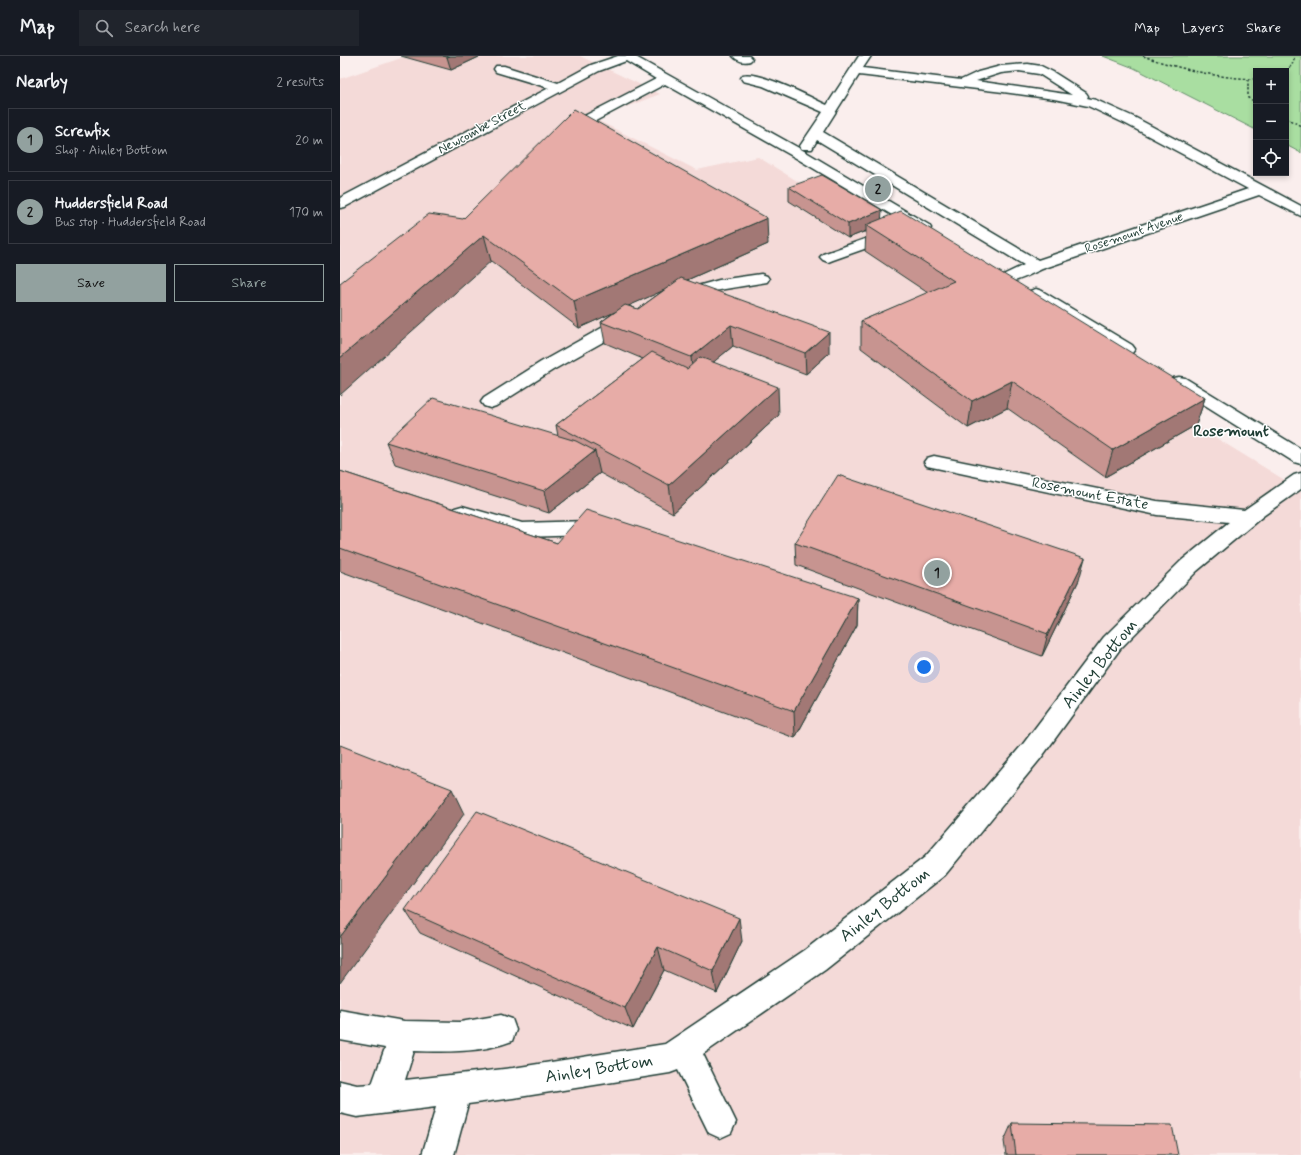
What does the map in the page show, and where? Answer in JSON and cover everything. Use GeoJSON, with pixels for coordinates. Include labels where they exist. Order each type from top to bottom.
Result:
{"type":"FeatureCollection","features":[{"type":"Feature","properties":{"kind":"street"},"geometry":{"type":"LineString","coordinates":[[625,56],[802,155],[938,236]]}},
{"type":"Feature","properties":{"kind":"street","name":"Newcombe Street"},"geometry":{"type":"LineString","coordinates":[[340,204],[595,68],[625,56]]}},
{"type":"Feature","properties":{"kind":"street"},"geometry":{"type":"LineString","coordinates":[[802,155],[829,110],[865,56]]}},
{"type":"Feature","properties":{"kind":"street"},"geometry":{"type":"LineString","coordinates":[[962,83],[994,71],[1014,67],[1036,69],[1055,78],[1092,103],[1131,121],[1301,212]]}},
{"type":"Feature","properties":{"kind":"street"},"geometry":{"type":"LineString","coordinates":[[500,69],[560,87]]}},
{"type":"Feature","properties":{"kind":"street"},"geometry":{"type":"LineString","coordinates":[[855,71],[1054,95],[1092,103]]}},
{"type":"Feature","properties":{"kind":"street"},"geometry":{"type":"LineString","coordinates":[[747,78],[767,83],[829,110]]}},
{"type":"Feature","properties":{"kind":"street"},"geometry":{"type":"LineString","coordinates":[[555,136],[666,79]]}},
{"type":"Feature","properties":{"kind":"street"},"geometry":{"type":"LineString","coordinates":[[815,133],[1036,266]]}},
{"type":"Feature","properties":{"kind":"street","name":"Rosemount Avenue"},"geometry":{"type":"LineString","coordinates":[[1141,359],[1003,274],[1036,266],[1260,190]]}},
{"type":"Feature","properties":{"kind":"street"},"geometry":{"type":"LineString","coordinates":[[828,257],[919,225]]}},
{"type":"Feature","properties":{"kind":"street"},"geometry":{"type":"LineString","coordinates":[[663,303],[705,287],[732,281],[761,279]]}},
{"type":"Feature","properties":{"kind":"street"},"geometry":{"type":"LineString","coordinates":[[490,402],[553,363],[643,313]]}},
{"type":"Feature","properties":{"kind":"street"},"geometry":{"type":"LineString","coordinates":[[1168,375],[1301,458]]}},
{"type":"Feature","properties":{"kind":"street","name":"Rosemount Estate"},"geometry":{"type":"LineString","coordinates":[[934,462],[1157,508],[1248,518]]}},
{"type":"Feature","properties":{"kind":"street","name":"Ainley Bottom"},"geometry":{"type":"LineString","coordinates":[[340,1097],[357,1101],[513,1083],[670,1058],[815,960],[935,866],[1032,751],[1112,643],[1189,566],[1248,518],[1301,480]]}},
{"type":"Feature","properties":{"kind":"street"},"geometry":{"type":"LineString","coordinates":[[446,509],[522,530],[587,528],[616,534]]}},
{"type":"Feature","properties":{"kind":"street"},"geometry":{"type":"LineString","coordinates":[[340,1025],[404,1036],[460,1037],[501,1030]]}},
{"type":"Feature","properties":{"kind":"street"},"geometry":{"type":"LineString","coordinates":[[383,1098],[404,1036]]}},
{"type":"Feature","properties":{"kind":"street"},"geometry":{"type":"LineString","coordinates":[[684,1049],[720,1122]]}},
{"type":"Feature","properties":{"kind":"street"},"geometry":{"type":"LineString","coordinates":[[438,1155],[457,1089]]}},
{"type":"Feature","properties":{"kind":"path"},"geometry":{"type":"LineString","coordinates":[[1144,56],[1193,72],[1226,78],[1253,79]]}},
{"type":"Feature","properties":{"kind":"path"},"geometry":{"type":"LineString","coordinates":[[1289,68],[1292,65],[1295,56]]}},
{"type":"Feature","properties":{"kind":"path"},"geometry":{"type":"LineString","coordinates":[[1248,79],[1248,98],[1253,100]]}},
{"type":"Feature","properties":{"kind":"path"},"geometry":{"type":"LineString","coordinates":[[1289,120],[1301,126]]}},
{"type":"Feature","properties":{"kind":"shaded area"},"geometry":{"type":"Polygon","coordinates":[[[407,56],[580,56],[660,94],[595,119],[697,170],[758,157],[1301,490],[1301,1155],[340,1155],[340,79],[407,56]]]}},
{"type":"Feature","properties":{"kind":"green space"},"geometry":{"type":"Polygon","coordinates":[[[1103,56],[1301,56],[1301,153],[1289,147],[1289,68],[1253,68],[1253,128],[1134,68],[1103,56]]]}},
{"type":"Feature","properties":{"kind":"building"},"geometry":{"type":"Polygon","coordinates":[[[574,109],[767,218],[574,301],[484,235],[340,358],[340,283],[429,214],[463,219],[574,109]]]}},
{"type":"Feature","properties":{"kind":"building"},"geometry":{"type":"Polygon","coordinates":[[[822,175],[882,210],[848,224],[789,187],[822,175]]]}},
{"type":"Feature","properties":{"kind":"building"},"geometry":{"type":"Polygon","coordinates":[[[901,211],[1205,398],[1113,450],[1012,381],[972,401],[861,321],[954,281],[866,225],[901,211]]]}},
{"type":"Feature","properties":{"kind":"building"},"geometry":{"type":"Polygon","coordinates":[[[681,278],[829,332],[805,353],[731,325],[691,357],[601,322],[625,305],[638,309],[681,278]]]}},
{"type":"Feature","properties":{"kind":"building"},"geometry":{"type":"Polygon","coordinates":[[[652,352],[687,369],[700,357],[778,387],[669,485],[556,425],[652,352]]]}},
{"type":"Feature","properties":{"kind":"building"},"geometry":{"type":"Polygon","coordinates":[[[433,398],[576,441],[595,451],[544,491],[386,442],[433,398]]]}},
{"type":"Feature","properties":{"kind":"building"},"geometry":{"type":"Polygon","coordinates":[[[340,471],[557,543],[586,510],[858,598],[794,711],[340,548],[340,471]]]}},
{"type":"Feature","properties":{"kind":"building"},"geometry":{"type":"Polygon","coordinates":[[[838,475],[1085,558],[1048,634],[795,543],[838,475]]]}},
{"type":"Feature","properties":{"kind":"building"},"geometry":{"type":"Polygon","coordinates":[[[340,745],[452,789],[340,937],[340,745]]]}},
{"type":"Feature","properties":{"kind":"building"},"geometry":{"type":"Polygon","coordinates":[[[477,811],[739,918],[713,971],[658,947],[625,1008],[405,910],[477,811]]]}},
{"type":"Feature","properties":{"kind":"building"},"geometry":{"type":"Polygon","coordinates":[[[1012,1123],[1172,1125],[1178,1155],[1016,1155],[1012,1123]]]}},
{"type":"Feature","properties":{"kind":"place","name":"Huddersfield Road"},"geometry":{"type":"Point","coordinates":[878,189]}},
{"type":"Feature","properties":{"kind":"place","name":"Screwfix"},"geometry":{"type":"Point","coordinates":[937,573]}},
{"type":"Feature","properties":{"kind":"district","name":"Rosemount"},"geometry":{"type":"Point","coordinates":[1231,431]}}]}
